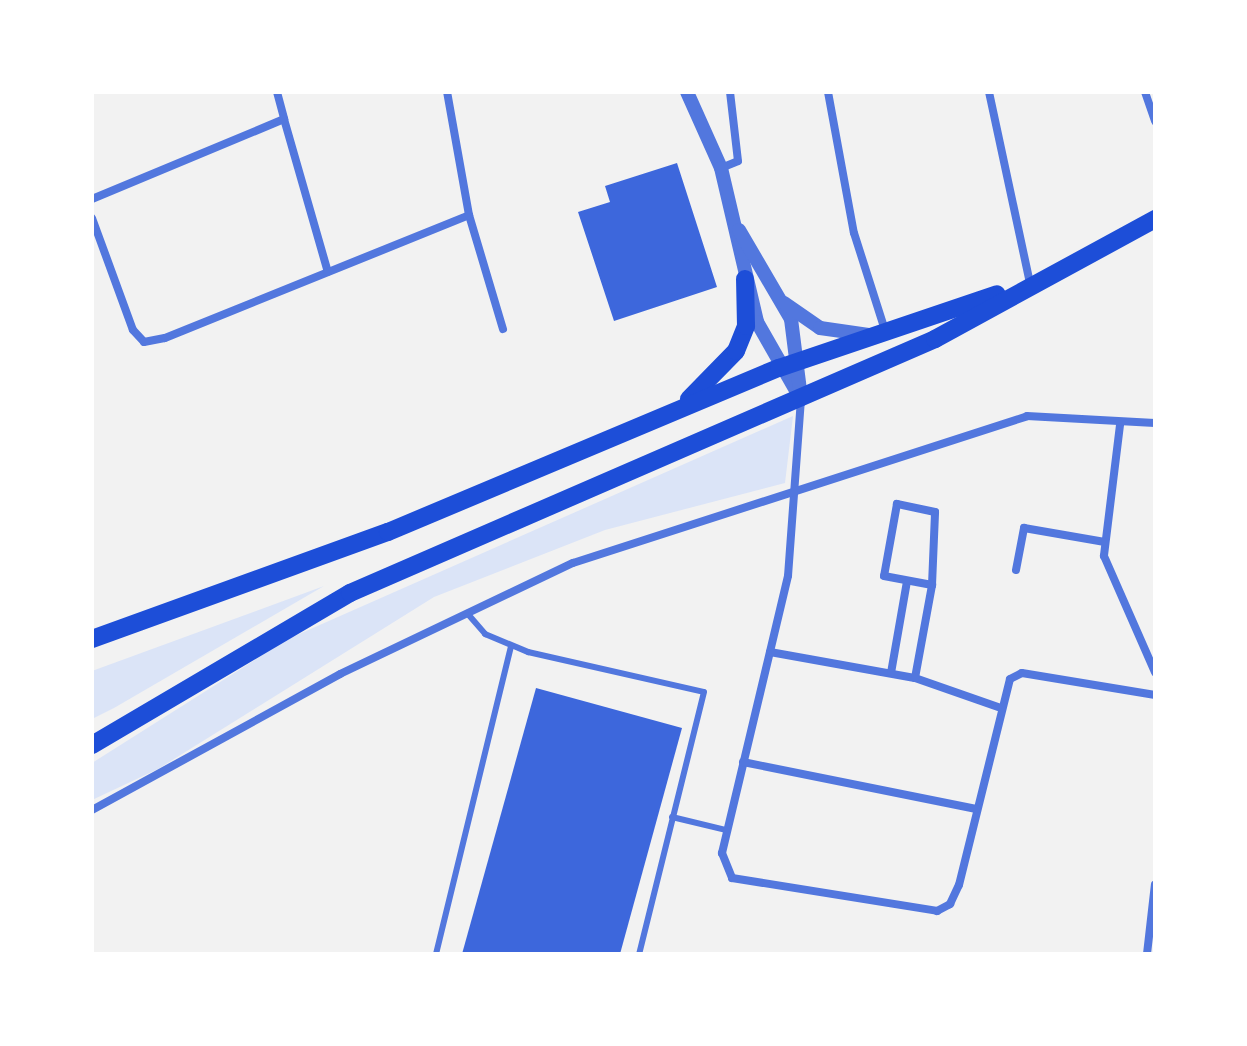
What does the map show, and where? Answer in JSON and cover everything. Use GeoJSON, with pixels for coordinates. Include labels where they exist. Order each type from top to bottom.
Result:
{"type":"FeatureCollection","features":[{"type":"Feature","properties":{"kind":"main road"},"geometry":{"type":"LineString","coordinates":[[92,745],[291,624],[413,565],[935,339],[1030,284],[1154,220]]}},
{"type":"Feature","properties":{"kind":"main road"},"geometry":{"type":"LineString","coordinates":[[673,410],[736,351],[746,326],[745,279]]}},
{"type":"Feature","properties":{"kind":"main road"},"geometry":{"type":"LineString","coordinates":[[92,639],[388,532],[779,368],[877,332],[1030,284]]}},
{"type":"Feature","properties":{"kind":"street"},"geometry":{"type":"LineString","coordinates":[[277,92],[328,272]]}},
{"type":"Feature","properties":{"kind":"street"},"geometry":{"type":"LineString","coordinates":[[447,92],[469,215],[503,329]]}},
{"type":"Feature","properties":{"kind":"street"},"geometry":{"type":"LineString","coordinates":[[687,92],[721,168],[745,279],[779,368],[801,399]]}},
{"type":"Feature","properties":{"kind":"street"},"geometry":{"type":"LineString","coordinates":[[721,168],[738,161],[730,92]]}},
{"type":"Feature","properties":{"kind":"street"},"geometry":{"type":"LineString","coordinates":[[784,303],[820,328],[877,332],[854,233],[828,92]]}},
{"type":"Feature","properties":{"kind":"street"},"geometry":{"type":"LineString","coordinates":[[989,92],[1030,284]]}},
{"type":"Feature","properties":{"kind":"street"},"geometry":{"type":"LineString","coordinates":[[1145,92],[1155,121]]}},
{"type":"Feature","properties":{"kind":"street"},"geometry":{"type":"LineString","coordinates":[[92,199],[284,119]]}},
{"type":"Feature","properties":{"kind":"street"},"geometry":{"type":"LineString","coordinates":[[92,218],[133,330],[144,342],[469,215]]}},
{"type":"Feature","properties":{"kind":"street"},"geometry":{"type":"LineString","coordinates":[[736,227],[784,303],[798,361],[801,399],[797,495],[770,652],[722,853],[732,878],[937,911],[950,904],[959,885],[998,707],[1010,679],[1022,673],[1155,695]]}},
{"type":"Feature","properties":{"kind":"street"},"geometry":{"type":"LineString","coordinates":[[92,810],[467,612],[573,563],[797,495],[1027,416],[1120,425],[1155,423]]}},
{"type":"Feature","properties":{"kind":"street"},"geometry":{"type":"LineString","coordinates":[[1120,425],[1105,542],[1112,583],[1153,661],[1155,672]]}},
{"type":"Feature","properties":{"kind":"street"},"geometry":{"type":"LineString","coordinates":[[915,678],[932,585],[935,512],[897,504],[884,576],[932,585]]}},
{"type":"Feature","properties":{"kind":"street"},"geometry":{"type":"LineString","coordinates":[[1016,570],[1024,528],[1105,542]]}},
{"type":"Feature","properties":{"kind":"street"},"geometry":{"type":"LineString","coordinates":[[891,673],[907,581]]}},
{"type":"Feature","properties":{"kind":"street"},"geometry":{"type":"LineString","coordinates":[[770,652],[915,678],[998,707]]}},
{"type":"Feature","properties":{"kind":"street"},"geometry":{"type":"LineString","coordinates":[[743,762],[976,809]]}},
{"type":"Feature","properties":{"kind":"street"},"geometry":{"type":"LineString","coordinates":[[1147,954],[1155,884]]}},
{"type":"Feature","properties":{"kind":"lane"},"geometry":{"type":"LineString","coordinates":[[467,612],[485,634],[511,646],[704,692],[639,954]]}},
{"type":"Feature","properties":{"kind":"lane"},"geometry":{"type":"LineString","coordinates":[[436,954],[511,646]]}},
{"type":"Feature","properties":{"kind":"lane"},"geometry":{"type":"LineString","coordinates":[[672,817],[726,830]]}},
{"type":"Feature","properties":{"kind":"shaded area"},"geometry":{"type":"Polygon","coordinates":[[[793,416],[785,483],[605,530],[434,597],[158,769],[92,800],[92,763],[288,639],[793,416]]]}},
{"type":"Feature","properties":{"kind":"shaded area"},"geometry":{"type":"Polygon","coordinates":[[[324,586],[114,708],[92,719],[92,671],[324,586]]]}},
{"type":"Feature","properties":{"kind":"building"},"geometry":{"type":"Polygon","coordinates":[[[677,163],[717,287],[614,321],[578,212],[610,202],[605,186],[677,163]]]}},
{"type":"Feature","properties":{"kind":"building"},"geometry":{"type":"Polygon","coordinates":[[[536,688],[682,728],[620,954],[462,954],[536,688]]]}}]}
